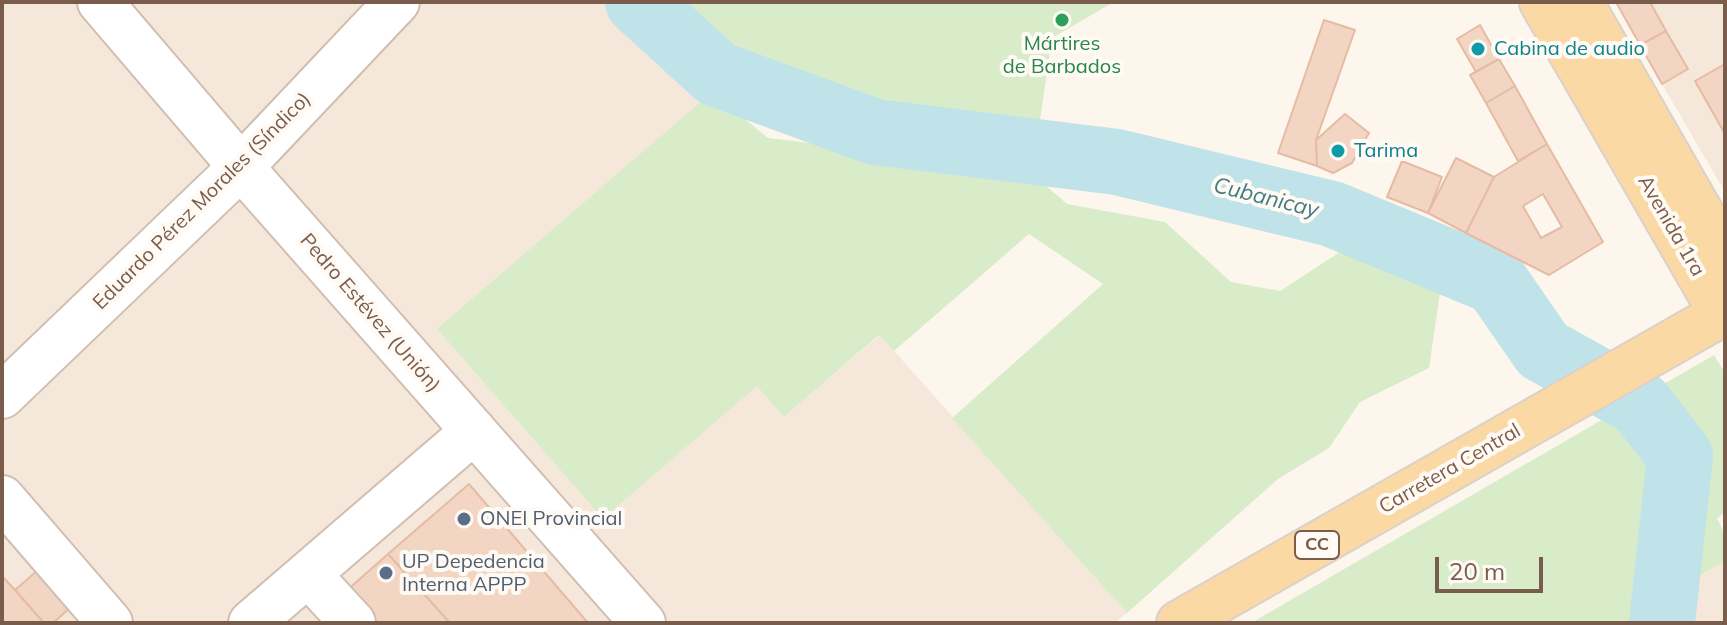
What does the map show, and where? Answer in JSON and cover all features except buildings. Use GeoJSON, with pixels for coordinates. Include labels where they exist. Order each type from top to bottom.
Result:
{"type":"FeatureCollection","features":[{"type":"Feature","properties":{"kind":"main road","name":"Avenida 1ra"},"geometry":{"type":"LineString","coordinates":[[1542,2],[1723,259],[1724,315]]}},
{"type":"Feature","properties":{"kind":"main road","name":"Avenida 1ra"},"geometry":{"type":"LineString","coordinates":[[1580,2],[1701,225]]}},
{"type":"Feature","properties":{"kind":"main road"},"geometry":{"type":"LineString","coordinates":[[1664,347],[1680,307],[1681,279],[1701,225]]}},
{"type":"Feature","properties":{"kind":"main road","name":"Carretera Central"},"geometry":{"type":"LineString","coordinates":[[1179,623],[1724,315]]}},
{"type":"Feature","properties":{"kind":"street","name":"Pedro Estévez (Unión)"},"geometry":{"type":"LineString","coordinates":[[100,2],[241,167],[643,623]]}},
{"type":"Feature","properties":{"kind":"street","name":"Eduardo Pérez Morales (Síndico)"},"geometry":{"type":"LineString","coordinates":[[2,396],[241,167],[397,2]]}},
{"type":"Feature","properties":{"kind":"street"},"geometry":{"type":"LineString","coordinates":[[251,623],[474,431]]}},
{"type":"Feature","properties":{"kind":"street"},"geometry":{"type":"LineString","coordinates":[[2,498],[110,623]]}},
{"type":"Feature","properties":{"kind":"street"},"geometry":{"type":"LineString","coordinates":[[308,574],[353,623]]}},
{"type":"Feature","properties":{"kind":"shaded area"},"geometry":{"type":"Polygon","coordinates":[[[2,2],[611,2],[618,23],[712,92],[438,330],[603,519],[757,385],[785,416],[880,335],[1127,613],[1114,623],[2,623],[2,2]]]}},
{"type":"Feature","properties":{"kind":"shaded area"},"geometry":{"type":"Polygon","coordinates":[[[1616,2],[1725,2],[1725,192],[1662,84],[1616,2]]]}},
{"type":"Feature","properties":{"kind":"shaded area"},"geometry":{"type":"Polygon","coordinates":[[[1725,561],[1725,623],[1682,623],[1683,585],[1725,561]]]}},
{"type":"Feature","properties":{"kind":"green space"},"geometry":{"type":"Polygon","coordinates":[[[676,2],[1114,2],[1052,38],[1040,120],[873,100],[762,65],[676,2]]]}},
{"type":"Feature","properties":{"kind":"green space"},"geometry":{"type":"Polygon","coordinates":[[[712,92],[768,138],[852,148],[969,175],[1038,179],[1067,204],[1165,222],[1231,282],[1280,291],[1343,250],[1403,260],[1441,286],[1429,368],[1360,402],[1329,448],[1278,479],[1127,613],[952,418],[1103,284],[1029,234],[894,351],[879,335],[784,417],[757,386],[603,519],[437,329],[712,92]]]}},
{"type":"Feature","properties":{"kind":"green space"},"geometry":{"type":"Polygon","coordinates":[[[1714,355],[1725,373],[1725,513],[1717,518],[1725,535],[1725,561],[1648,605],[1648,623],[1251,623],[1714,355]]]}},
{"type":"Feature","properties":{"kind":"waterway","name":"Cubanicay"},"geometry":{"type":"LineString","coordinates":[[638,2],[717,74],[875,132],[1117,162],[1332,214],[1496,282],[1543,350],[1640,404],[1680,456],[1662,623]]}},
{"type":"Feature","properties":{"kind":"place","name":"Mártires de Barbados"},"geometry":{"type":"Point","coordinates":[1062,20]}},
{"type":"Feature","properties":{"kind":"place","name":"Cabina de audio"},"geometry":{"type":"Point","coordinates":[1478,49]}},
{"type":"Feature","properties":{"kind":"place","name":"Tarima"},"geometry":{"type":"Point","coordinates":[1338,151]}},
{"type":"Feature","properties":{"kind":"place","name":"ONEI Provincial"},"geometry":{"type":"Point","coordinates":[464,519]}},
{"type":"Feature","properties":{"kind":"place","name":"UP Depedencia Interna APPP"},"geometry":{"type":"Point","coordinates":[386,573]}}]}
